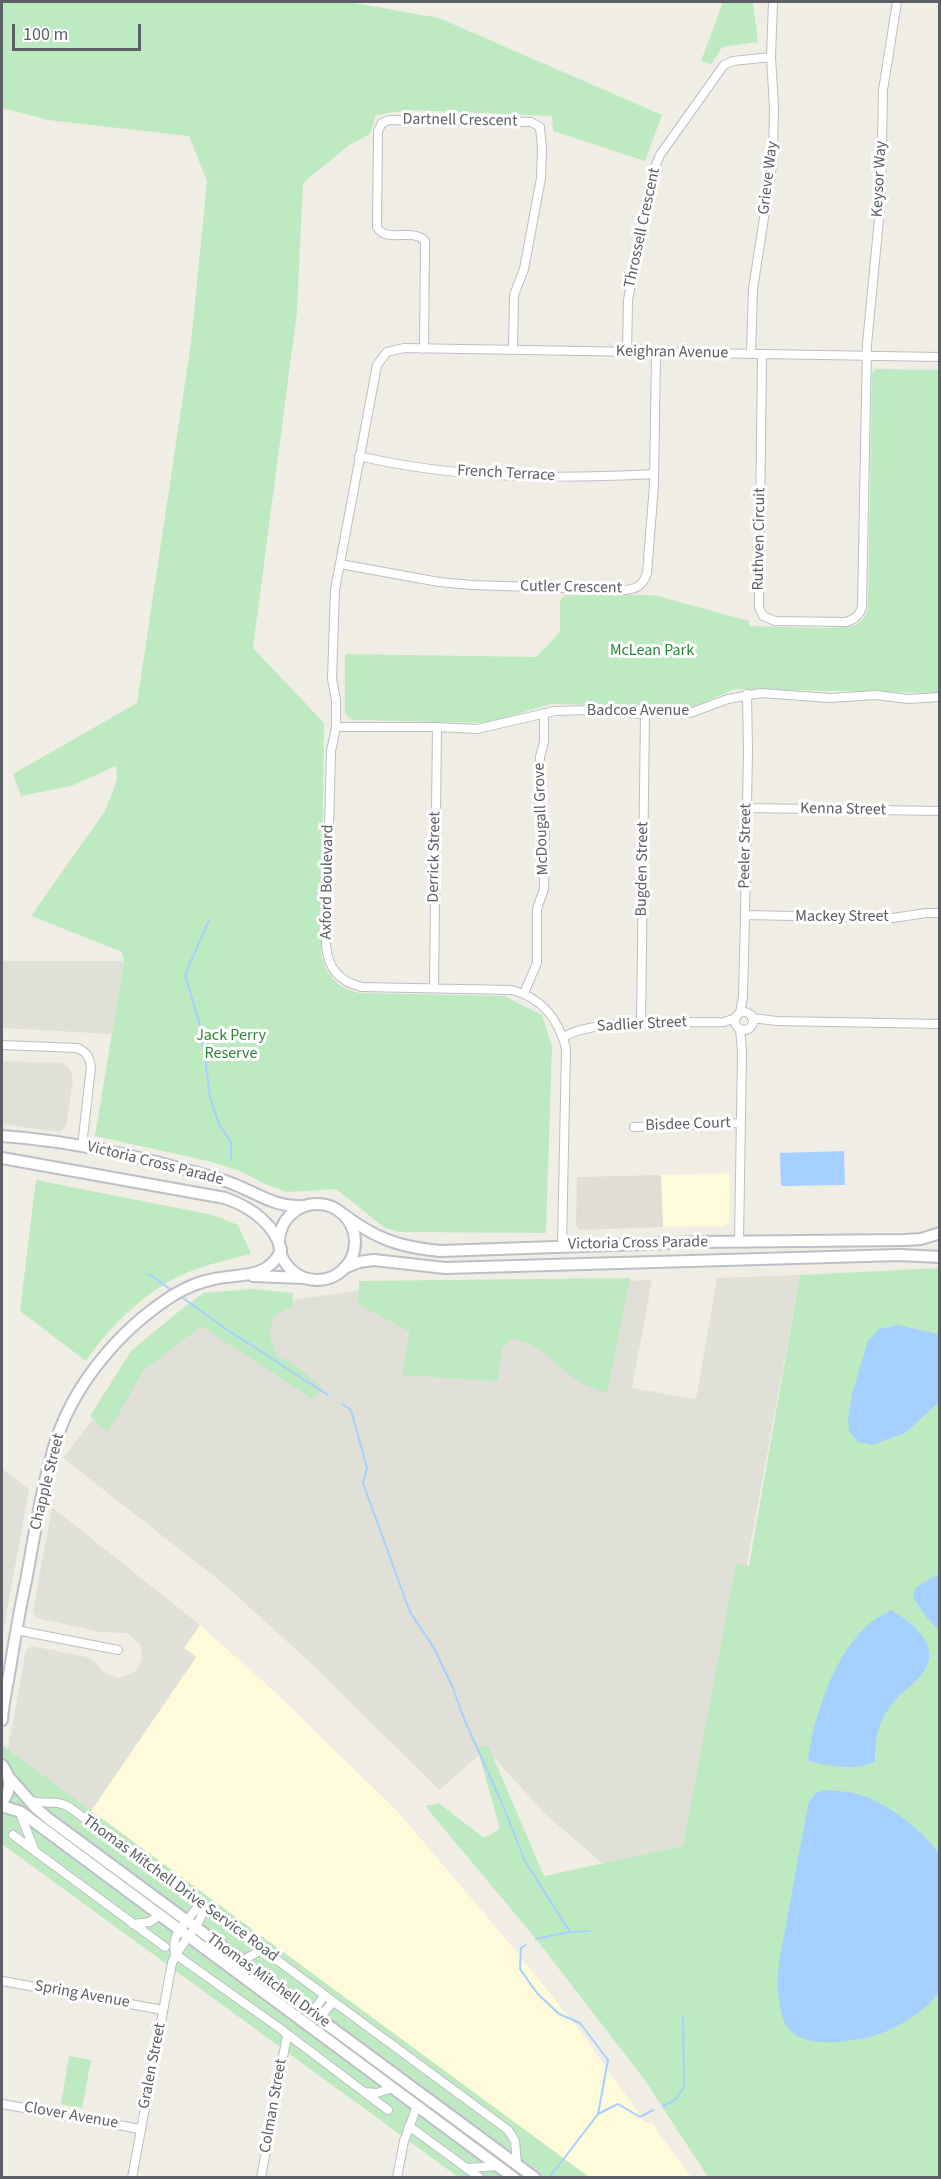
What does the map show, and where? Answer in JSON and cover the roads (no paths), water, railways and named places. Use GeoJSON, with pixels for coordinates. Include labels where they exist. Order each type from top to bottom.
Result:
{"type":"FeatureCollection","features":[{"type":"Feature","properties":{"kind":"main road","name":"Victoria Cross Parade"},"geometry":{"type":"LineString","coordinates":[[2,1136],[82,1146],[181,1168],[237,1185],[277,1204],[303,1206]]}},
{"type":"Feature","properties":{"kind":"main road","name":"Victoria Cross Parade"},"geometry":{"type":"LineString","coordinates":[[2,1158],[225,1198],[245,1207],[267,1223],[276,1236],[281,1250]]}},
{"type":"Feature","properties":{"kind":"main road"},"geometry":{"type":"LineString","coordinates":[[324,1205],[335,1208],[344,1214],[351,1227],[354,1242],[352,1255],[344,1268],[323,1280],[304,1278],[291,1269],[281,1250],[282,1234],[287,1220],[303,1206],[324,1205]]}},
{"type":"Feature","properties":{"kind":"main road","name":"Victoria Cross Parade"},"geometry":{"type":"LineString","coordinates":[[344,1214],[378,1237],[412,1248],[440,1251],[699,1242],[912,1240],[939,1233]]}},
{"type":"Feature","properties":{"kind":"main road"},"geometry":{"type":"LineString","coordinates":[[699,1242],[699,1261]]}},
{"type":"Feature","properties":{"kind":"main road"},"geometry":{"type":"LineString","coordinates":[[562,1246],[562,1265]]}},
{"type":"Feature","properties":{"kind":"main road","name":"Chapple Street"},"geometry":{"type":"LineString","coordinates":[[242,1276],[270,1267],[281,1250]]}},
{"type":"Feature","properties":{"kind":"main road","name":"Victoria Cross Parade"},"geometry":{"type":"LineString","coordinates":[[344,1268],[359,1262],[374,1260],[445,1268],[900,1255],[939,1257]]}},
{"type":"Feature","properties":{"kind":"main road","name":"Chapple Street"},"geometry":{"type":"LineString","coordinates":[[2,1720],[16,1630],[54,1445],[82,1389],[110,1349],[132,1327],[164,1301],[185,1288],[202,1281],[242,1276],[304,1278]]}},
{"type":"Feature","properties":{"kind":"main road"},"geometry":{"type":"LineString","coordinates":[[2,1753],[9,1790],[2,1804]]}},
{"type":"Feature","properties":{"kind":"main road","name":"Thomas Mitchell Drive"},"geometry":{"type":"LineString","coordinates":[[5,1770],[29,1801],[49,1819],[535,2178]]}},
{"type":"Feature","properties":{"kind":"main road","name":"Thomas Mitchell Drive"},"geometry":{"type":"LineString","coordinates":[[2,1804],[18,1810],[514,2178]]}},
{"type":"Feature","properties":{"kind":"main road"},"geometry":{"type":"LineString","coordinates":[[158,1916],[161,1902]]}},
{"type":"Feature","properties":{"kind":"main road"},"geometry":{"type":"LineString","coordinates":[[218,1959],[241,1961]]}},
{"type":"Feature","properties":{"kind":"main road"},"geometry":{"type":"LineString","coordinates":[[308,2025],[316,2015]]}},
{"type":"Feature","properties":{"kind":"main road"},"geometry":{"type":"LineString","coordinates":[[391,2072],[392,2088]]}},
{"type":"Feature","properties":{"kind":"main road"},"geometry":{"type":"LineString","coordinates":[[417,2106],[420,2094]]}},
{"type":"Feature","properties":{"kind":"street","name":"Grieve Way"},"geometry":{"type":"LineString","coordinates":[[751,354],[752,298],[773,159],[774,107],[771,57],[773,2]]}},
{"type":"Feature","properties":{"kind":"street","name":"Keysor Way"},"geometry":{"type":"LineString","coordinates":[[867,356],[881,198],[884,90],[897,2]]}},
{"type":"Feature","properties":{"kind":"street","name":"Throssell Crescent"},"geometry":{"type":"LineString","coordinates":[[627,352],[628,300],[652,174],[660,155],[724,65],[733,61],[771,57]]}},
{"type":"Feature","properties":{"kind":"street","name":"Dartnell Crescent"},"geometry":{"type":"LineString","coordinates":[[424,349],[425,241],[417,235],[387,235],[382,233],[377,226],[378,131],[382,123],[388,120],[531,122],[540,127],[541,178],[524,269],[514,295],[513,350]]}},
{"type":"Feature","properties":{"kind":"street","name":"Keighran Avenue"},"geometry":{"type":"LineString","coordinates":[[404,348],[939,357]]}},
{"type":"Feature","properties":{"kind":"street","name":"Axford Boulevard"},"geometry":{"type":"LineString","coordinates":[[404,348],[387,352],[377,365],[335,590],[332,672],[336,700],[336,727],[331,751],[328,959],[339,977],[362,987],[512,990],[524,993]]}},
{"type":"Feature","properties":{"kind":"street","name":"Cutler Crescent"},"geometry":{"type":"LineString","coordinates":[[340,564],[439,582],[472,585],[634,589],[640,585],[647,573],[654,474],[656,353]]}},
{"type":"Feature","properties":{"kind":"street","name":"Ruthven Circuit"},"geometry":{"type":"LineString","coordinates":[[762,355],[759,607],[763,616],[775,621],[846,622],[860,614],[862,607],[867,356]]}},
{"type":"Feature","properties":{"kind":"street","name":"French Terrace"},"geometry":{"type":"LineString","coordinates":[[359,456],[438,470],[542,478],[654,474]]}},
{"type":"Feature","properties":{"kind":"street","name":"Badcoe Avenue"},"geometry":{"type":"LineString","coordinates":[[336,727],[477,729],[544,713],[590,710],[645,714],[658,711],[690,713],[728,699],[761,693],[830,698],[876,695],[908,699],[939,697]]}},
{"type":"Feature","properties":{"kind":"street","name":"Peeler Street"},"geometry":{"type":"LineString","coordinates":[[739,1242],[747,694]]}},
{"type":"Feature","properties":{"kind":"street","name":"McDougall Grove"},"geometry":{"type":"LineString","coordinates":[[524,993],[537,963],[537,909],[544,889],[545,825],[539,804],[544,713]]}},
{"type":"Feature","properties":{"kind":"street","name":"Bugden Street"},"geometry":{"type":"LineString","coordinates":[[641,1024],[645,714]]}},
{"type":"Feature","properties":{"kind":"street","name":"Derrick Street"},"geometry":{"type":"LineString","coordinates":[[434,988],[437,727]]}},
{"type":"Feature","properties":{"kind":"street","name":"Kenna Street"},"geometry":{"type":"LineString","coordinates":[[747,808],[939,811]]}},
{"type":"Feature","properties":{"kind":"street","name":"Mackey Street"},"geometry":{"type":"LineString","coordinates":[[745,915],[892,918],[939,913]]}},
{"type":"Feature","properties":{"kind":"street"},"geometry":{"type":"LineString","coordinates":[[524,993],[537,1000],[546,1009],[563,1038],[566,1063],[562,1246]]}},
{"type":"Feature","properties":{"kind":"street","name":"Sadlier Street"},"geometry":{"type":"LineString","coordinates":[[563,1038],[569,1033],[590,1027],[641,1024],[744,1021],[939,1024]]}},
{"type":"Feature","properties":{"kind":"street"},"geometry":{"type":"LineString","coordinates":[[2,1045],[77,1048],[85,1051],[91,1067],[82,1146]]}},
{"type":"Feature","properties":{"kind":"street","name":"Bisdee Court"},"geometry":{"type":"LineString","coordinates":[[634,1127],[741,1123]]}},
{"type":"Feature","properties":{"kind":"street"},"geometry":{"type":"LineString","coordinates":[[16,1630],[118,1650]]}},
{"type":"Feature","properties":{"kind":"street","name":"Thomas Mitchell Drive Service Road"},"geometry":{"type":"LineString","coordinates":[[29,1801],[41,1803],[55,1801],[67,1805],[510,2132],[515,2141],[517,2165]]}},
{"type":"Feature","properties":{"kind":"street"},"geometry":{"type":"LineString","coordinates":[[18,1810],[37,1852]]}},
{"type":"Feature","properties":{"kind":"street"},"geometry":{"type":"LineString","coordinates":[[13,1835],[165,1947]]}},
{"type":"Feature","properties":{"kind":"street","name":"Gralen Street"},"geometry":{"type":"LineString","coordinates":[[132,2178],[175,1954],[183,1933],[197,1909],[203,1906]]}},
{"type":"Feature","properties":{"kind":"street"},"geometry":{"type":"LineString","coordinates":[[133,1924],[150,1922],[158,1916]]}},
{"type":"Feature","properties":{"kind":"street"},"geometry":{"type":"LineString","coordinates":[[241,1961],[262,1950]]}},
{"type":"Feature","properties":{"kind":"street","name":"Thomas Mitchell Drive"},"geometry":{"type":"LineString","coordinates":[[175,1954],[388,2110]]}},
{"type":"Feature","properties":{"kind":"street","name":"Spring Avenue"},"geometry":{"type":"LineString","coordinates":[[2,1981],[163,2010]]}},
{"type":"Feature","properties":{"kind":"street"},"geometry":{"type":"LineString","coordinates":[[316,2015],[324,1996]]}},
{"type":"Feature","properties":{"kind":"street"},"geometry":{"type":"LineString","coordinates":[[316,2015],[333,2002]]}},
{"type":"Feature","properties":{"kind":"street","name":"Colman Street"},"geometry":{"type":"LineString","coordinates":[[261,2178],[287,2035]]}},
{"type":"Feature","properties":{"kind":"street"},"geometry":{"type":"LineString","coordinates":[[362,2091],[377,2093],[392,2088]]}},
{"type":"Feature","properties":{"kind":"street","name":"Clover Avenue"},"geometry":{"type":"LineString","coordinates":[[2,2104],[140,2129]]}},
{"type":"Feature","properties":{"kind":"street"},"geometry":{"type":"LineString","coordinates":[[397,2178],[404,2141],[417,2106]]}},
{"type":"Feature","properties":{"kind":"street"},"geometry":{"type":"LineString","coordinates":[[409,2126],[480,2178]]}},
{"type":"Feature","properties":{"kind":"street"},"geometry":{"type":"LineString","coordinates":[[466,2168],[498,2166]]}},
{"type":"Feature","properties":{"kind":"water"},"geometry":{"type":"Polygon","coordinates":[[[844,1151],[845,1185],[781,1186],[780,1153],[844,1151]]]}},
{"type":"Feature","properties":{"kind":"water"},"geometry":{"type":"Polygon","coordinates":[[[897,1325],[939,1334],[939,1402],[905,1433],[872,1445],[858,1442],[849,1431],[848,1418],[852,1394],[868,1341],[879,1329],[897,1325]]]}},
{"type":"Feature","properties":{"kind":"water"},"geometry":{"type":"Polygon","coordinates":[[[939,1574],[939,1630],[927,1618],[913,1597],[916,1587],[939,1574]]]}},
{"type":"Feature","properties":{"kind":"water"},"geometry":{"type":"Polygon","coordinates":[[[891,1610],[906,1620],[920,1634],[929,1650],[929,1659],[923,1673],[886,1712],[876,1739],[875,1762],[851,1767],[808,1761],[821,1705],[837,1667],[858,1635],[871,1622],[891,1610]]]}},
{"type":"Feature","properties":{"kind":"water"},"geometry":{"type":"Polygon","coordinates":[[[825,1790],[857,1794],[884,1805],[914,1826],[939,1853],[940,1989],[927,2006],[897,2026],[865,2038],[835,2042],[813,2041],[794,2034],[783,2019],[778,1992],[781,1953],[809,1802],[816,1793],[825,1790]]]}},
{"type":"Feature","properties":{"kind":"waterway"},"geometry":{"type":"LineString","coordinates":[[203,1047],[199,1022],[185,975],[209,920]]}},
{"type":"Feature","properties":{"kind":"waterway"},"geometry":{"type":"LineString","coordinates":[[205,1057],[210,1097],[219,1124],[231,1142],[231,1160]]}},
{"type":"Feature","properties":{"kind":"waterway"},"geometry":{"type":"LineString","coordinates":[[149,1274],[170,1289]]}},
{"type":"Feature","properties":{"kind":"waterway"},"geometry":{"type":"LineString","coordinates":[[183,1298],[226,1329],[328,1395]]}},
{"type":"Feature","properties":{"kind":"waterway"},"geometry":{"type":"LineString","coordinates":[[342,1404],[351,1410],[367,1468],[363,1483],[410,1612],[434,1648],[453,1688],[525,1861],[570,1932]]}},
{"type":"Feature","properties":{"kind":"waterway"},"geometry":{"type":"LineString","coordinates":[[536,1939],[570,1932],[590,1931]]}},
{"type":"Feature","properties":{"kind":"waterway"},"geometry":{"type":"LineString","coordinates":[[526,1945],[521,1948],[520,1969],[537,1993],[559,2014],[580,2023],[608,2060],[598,2114]]}},
{"type":"Feature","properties":{"kind":"waterway"},"geometry":{"type":"LineString","coordinates":[[663,2106],[675,2100],[684,2087],[683,2016]]}},
{"type":"Feature","properties":{"kind":"waterway"},"geometry":{"type":"LineString","coordinates":[[549,2178],[598,2114],[618,2104],[640,2117],[653,2110]]}},
{"type":"Feature","properties":{"kind":"park label","name":"McLean Park"},"geometry":{"type":"Point","coordinates":[652,651]}},
{"type":"Feature","properties":{"kind":"park label","name":"Jack Perry Reserve"},"geometry":{"type":"Point","coordinates":[231,1045]}}]}
